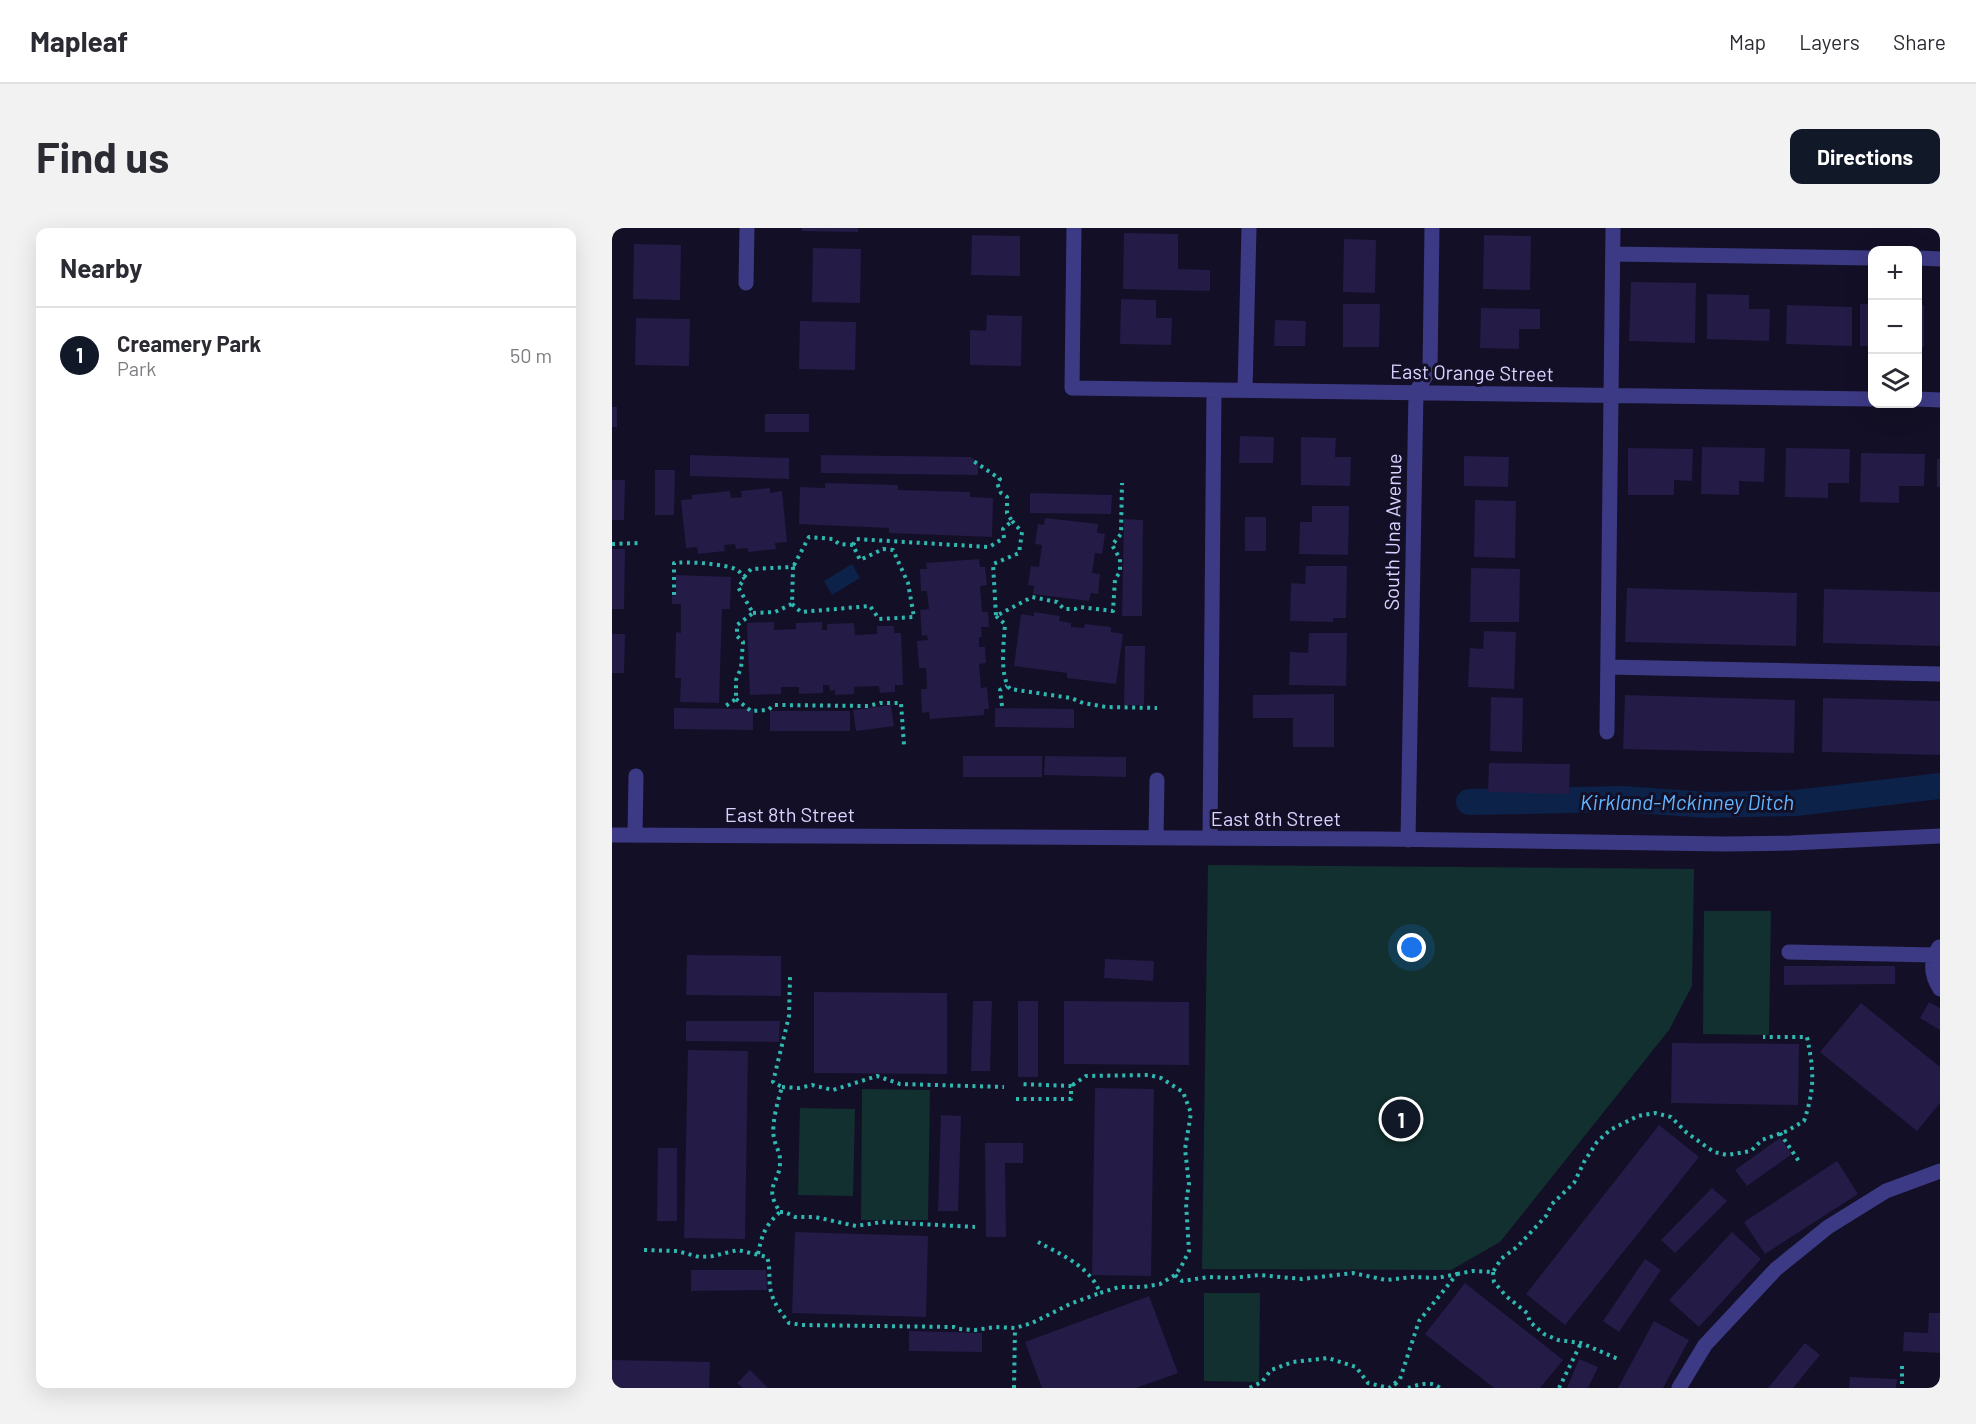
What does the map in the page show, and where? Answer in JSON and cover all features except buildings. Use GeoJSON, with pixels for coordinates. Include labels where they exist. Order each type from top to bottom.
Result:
{"type":"FeatureCollection","features":[{"type":"Feature","properties":{"kind":"street"},"geometry":{"type":"LineString","coordinates":[[746,283],[747,228]]}},
{"type":"Feature","properties":{"kind":"street","name":"East Orange Street"},"geometry":{"type":"LineString","coordinates":[[1074,228],[1072,388],[1868,399]]}},
{"type":"Feature","properties":{"kind":"street"},"geometry":{"type":"LineString","coordinates":[[1245,390],[1249,228]]}},
{"type":"Feature","properties":{"kind":"street","name":"South Una Avenue"},"geometry":{"type":"LineString","coordinates":[[1408,840],[1416,392],[1430,369],[1432,228]]}},
{"type":"Feature","properties":{"kind":"street"},"geometry":{"type":"LineString","coordinates":[[1607,732],[1613,228]]}},
{"type":"Feature","properties":{"kind":"street"},"geometry":{"type":"LineString","coordinates":[[1613,254],[1868,258]]}},
{"type":"Feature","properties":{"kind":"street"},"geometry":{"type":"LineString","coordinates":[[1922,258],[1940,259]]}},
{"type":"Feature","properties":{"kind":"street"},"geometry":{"type":"LineString","coordinates":[[1210,838],[1214,390]]}},
{"type":"Feature","properties":{"kind":"street"},"geometry":{"type":"LineString","coordinates":[[1922,399],[1940,400]]}},
{"type":"Feature","properties":{"kind":"street"},"geometry":{"type":"LineString","coordinates":[[1608,667],[1940,674]]}},
{"type":"Feature","properties":{"kind":"street"},"geometry":{"type":"LineString","coordinates":[[635,835],[636,776]]}},
{"type":"Feature","properties":{"kind":"street"},"geometry":{"type":"LineString","coordinates":[[1156,780],[1156,838]]}},
{"type":"Feature","properties":{"kind":"street","name":"East 8th Street"},"geometry":{"type":"LineString","coordinates":[[612,835],[1791,843],[1940,836]]}},
{"type":"Feature","properties":{"kind":"street"},"geometry":{"type":"LineString","coordinates":[[1789,952],[1938,951],[1932,970],[1940,989]]}},
{"type":"Feature","properties":{"kind":"street"},"geometry":{"type":"LineString","coordinates":[[1679,1388],[1705,1345],[1776,1269],[1828,1227],[1886,1191],[1940,1171]]}},
{"type":"Feature","properties":{"kind":"path"},"geometry":{"type":"LineString","coordinates":[[972,460],[1000,479],[997,483],[1000,493],[1007,497],[1007,513],[1022,532],[1019,553],[993,564],[996,616],[1005,624],[1003,662],[1006,686]]}},
{"type":"Feature","properties":{"kind":"path"},"geometry":{"type":"LineString","coordinates":[[996,616],[1032,597],[1057,602],[1064,609],[1080,607],[1113,610],[1115,579],[1120,572],[1120,559],[1112,545],[1121,534],[1122,483]]}},
{"type":"Feature","properties":{"kind":"path"},"geometry":{"type":"LineString","coordinates":[[853,545],[856,539],[989,546],[1004,538],[1003,529],[1012,521]]}},
{"type":"Feature","properties":{"kind":"path"},"geometry":{"type":"LineString","coordinates":[[809,537],[833,539],[839,543],[853,545],[860,560],[883,549],[893,550],[908,583],[914,617],[879,619],[870,606],[801,612],[792,604],[793,567],[809,537]]}},
{"type":"Feature","properties":{"kind":"path"},"geometry":{"type":"LineString","coordinates":[[612,544],[638,543]]}},
{"type":"Feature","properties":{"kind":"path"},"geometry":{"type":"LineString","coordinates":[[674,594],[674,563],[682,561],[727,566],[739,570],[744,577]]}},
{"type":"Feature","properties":{"kind":"path"},"geometry":{"type":"LineString","coordinates":[[753,614],[738,587],[745,579],[744,577],[751,569],[793,567]]}},
{"type":"Feature","properties":{"kind":"path"},"geometry":{"type":"LineString","coordinates":[[736,699],[736,680],[741,668],[743,642],[737,636],[737,625],[753,614],[775,612],[792,604]]}},
{"type":"Feature","properties":{"kind":"path"},"geometry":{"type":"LineString","coordinates":[[1002,706],[1000,690],[1006,686]]}},
{"type":"Feature","properties":{"kind":"path"},"geometry":{"type":"LineString","coordinates":[[1006,686],[1010,689],[1071,698],[1083,704],[1157,708]]}},
{"type":"Feature","properties":{"kind":"path"},"geometry":{"type":"LineString","coordinates":[[724,707],[736,699]]}},
{"type":"Feature","properties":{"kind":"path"},"geometry":{"type":"LineString","coordinates":[[736,699],[751,711],[768,710],[774,705],[868,706],[880,703],[902,703],[904,745]]}},
{"type":"Feature","properties":{"kind":"path"},"geometry":{"type":"LineString","coordinates":[[790,977],[789,1016],[773,1082],[782,1087],[799,1089],[812,1085],[833,1090],[877,1076],[900,1084],[1004,1087]]}},
{"type":"Feature","properties":{"kind":"path"},"geometry":{"type":"LineString","coordinates":[[1618,1359],[1581,1343],[1557,1340],[1544,1334],[1530,1322],[1527,1313],[1506,1296],[1494,1282],[1493,1272],[1501,1259],[1517,1247],[1546,1216],[1552,1204],[1574,1183],[1584,1162],[1598,1142],[1610,1130],[1638,1116],[1655,1113],[1671,1117],[1687,1133],[1714,1152],[1727,1155],[1751,1151],[1762,1140],[1804,1121],[1811,1100],[1813,1067],[1807,1037],[1763,1037]]}},
{"type":"Feature","properties":{"kind":"path"},"geometry":{"type":"LineString","coordinates":[[644,1250],[677,1251],[699,1257],[738,1250],[767,1257],[771,1293],[777,1308],[789,1323],[802,1325],[954,1327],[975,1330],[996,1327],[1016,1328],[1100,1293],[1119,1287],[1160,1284],[1175,1275],[1188,1251],[1186,1203],[1189,1184],[1185,1149],[1191,1113],[1183,1092],[1161,1078],[1149,1075],[1086,1076],[1071,1086],[1019,1084]]}},
{"type":"Feature","properties":{"kind":"path"},"geometry":{"type":"LineString","coordinates":[[1016,1100],[1071,1099],[1071,1086]]}},
{"type":"Feature","properties":{"kind":"path"},"geometry":{"type":"LineString","coordinates":[[780,1212],[774,1202],[771,1187],[780,1169],[780,1157],[773,1134],[782,1087]]}},
{"type":"Feature","properties":{"kind":"path"},"geometry":{"type":"LineString","coordinates":[[1780,1133],[1800,1163]]}},
{"type":"Feature","properties":{"kind":"path"},"geometry":{"type":"LineString","coordinates":[[758,1254],[767,1224],[780,1212],[856,1226],[882,1222],[975,1227]]}},
{"type":"Feature","properties":{"kind":"path"},"geometry":{"type":"LineString","coordinates":[[1038,1242],[1069,1258],[1097,1283],[1100,1293]]}},
{"type":"Feature","properties":{"kind":"path"},"geometry":{"type":"LineString","coordinates":[[1175,1275],[1182,1281],[1209,1277],[1232,1278],[1259,1275],[1302,1279],[1353,1273],[1386,1280],[1413,1277],[1437,1278],[1473,1271],[1493,1272]]}},
{"type":"Feature","properties":{"kind":"path"},"geometry":{"type":"LineString","coordinates":[[1249,1388],[1262,1382],[1271,1370],[1293,1362],[1328,1358],[1356,1367],[1368,1383],[1389,1388],[1400,1379],[1419,1321],[1457,1274]]}},
{"type":"Feature","properties":{"kind":"path"},"geometry":{"type":"LineString","coordinates":[[1014,1388],[1016,1328]]}},
{"type":"Feature","properties":{"kind":"path"},"geometry":{"type":"LineString","coordinates":[[1558,1388],[1581,1343]]}},
{"type":"Feature","properties":{"kind":"path"},"geometry":{"type":"LineString","coordinates":[[1902,1366],[1902,1388]]}},
{"type":"Feature","properties":{"kind":"path"},"geometry":{"type":"LineString","coordinates":[[1395,1383],[1399,1388]]}},
{"type":"Feature","properties":{"kind":"path"},"geometry":{"type":"LineString","coordinates":[[1408,1388],[1422,1384],[1437,1385],[1440,1388]]}},
{"type":"Feature","properties":{"kind":"green space"},"geometry":{"type":"Polygon","coordinates":[[[1208,865],[1694,869],[1692,986],[1669,1030],[1500,1242],[1451,1270],[1202,1269],[1208,865]]]}},
{"type":"Feature","properties":{"kind":"green space"},"geometry":{"type":"Polygon","coordinates":[[[1704,911],[1771,911],[1769,1035],[1703,1034],[1704,911]]]}},
{"type":"Feature","properties":{"kind":"green space"},"geometry":{"type":"Polygon","coordinates":[[[862,1089],[930,1090],[928,1220],[861,1220],[862,1089]]]}},
{"type":"Feature","properties":{"kind":"green space"},"geometry":{"type":"Polygon","coordinates":[[[800,1108],[855,1109],[853,1196],[798,1195],[800,1108]]]}},
{"type":"Feature","properties":{"kind":"green space"},"geometry":{"type":"Polygon","coordinates":[[[1204,1293],[1260,1293],[1259,1382],[1204,1381],[1204,1293]]]}},
{"type":"Feature","properties":{"kind":"water"},"geometry":{"type":"Polygon","coordinates":[[[852,564],[860,578],[832,595],[824,581],[852,564]]]}},
{"type":"Feature","properties":{"kind":"waterway","name":"Kirkland-Mckinney Ditch"},"geometry":{"type":"LineString","coordinates":[[1469,802],[1623,799],[1708,805],[1796,803],[1940,786]]}},
{"type":"Feature","properties":{"kind":"place","name":"Creamery Park"},"geometry":{"type":"Point","coordinates":[1401,1119]}}]}
